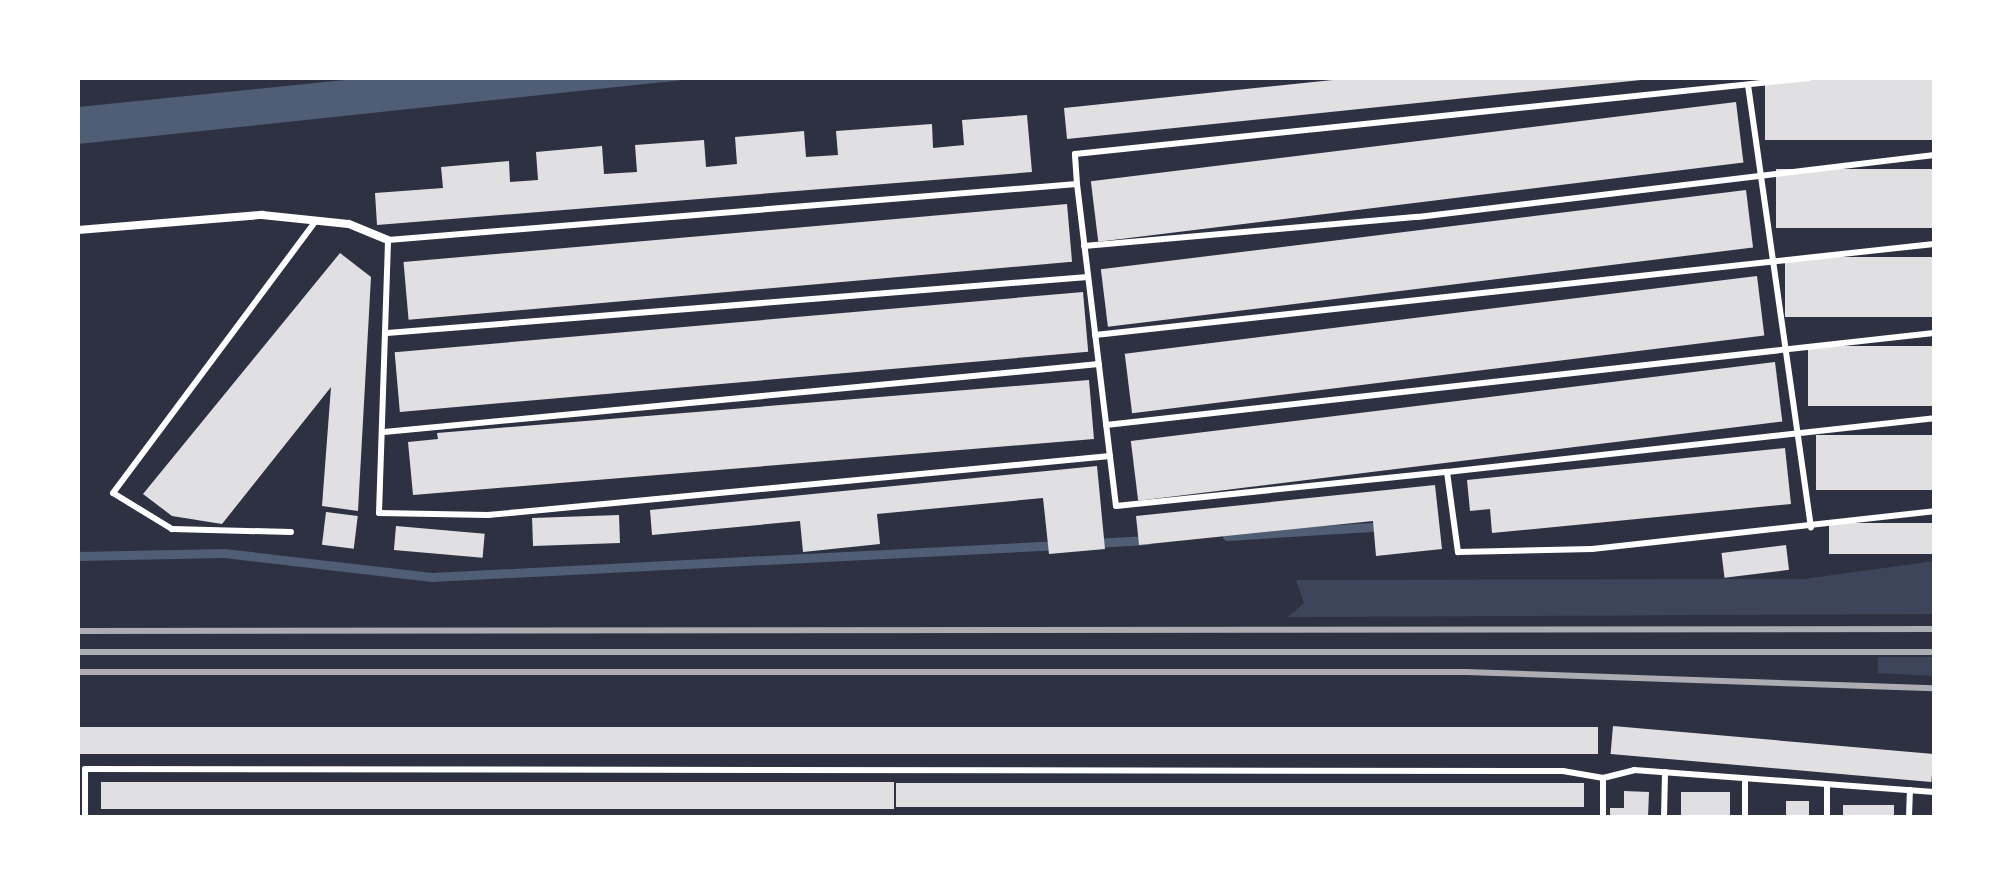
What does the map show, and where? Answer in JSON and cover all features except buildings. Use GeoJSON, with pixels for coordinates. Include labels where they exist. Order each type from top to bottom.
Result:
{"type":"FeatureCollection","features":[{"type":"Feature","properties":{"kind":"street"},"geometry":{"type":"LineString","coordinates":[[78,230],[262,215],[314,223],[349,224],[388,240]]}},
{"type":"Feature","properties":{"kind":"lane"},"geometry":{"type":"LineString","coordinates":[[1809,78],[1075,154],[1116,506],[1934,418]]}},
{"type":"Feature","properties":{"kind":"lane"},"geometry":{"type":"LineString","coordinates":[[1748,85],[1758,177],[1811,528]]}},
{"type":"Feature","properties":{"kind":"lane"},"geometry":{"type":"LineString","coordinates":[[1084,246],[1758,177],[1934,155]]}},
{"type":"Feature","properties":{"kind":"lane"},"geometry":{"type":"LineString","coordinates":[[1077,184],[388,240],[379,513],[488,515],[1110,456]]}},
{"type":"Feature","properties":{"kind":"lane"},"geometry":{"type":"LineString","coordinates":[[291,532],[172,529],[113,493],[314,223]]}},
{"type":"Feature","properties":{"kind":"lane"},"geometry":{"type":"LineString","coordinates":[[1095,335],[1934,244]]}},
{"type":"Feature","properties":{"kind":"lane"},"geometry":{"type":"LineString","coordinates":[[387,333],[1088,277]]}},
{"type":"Feature","properties":{"kind":"lane"},"geometry":{"type":"LineString","coordinates":[[1106,425],[1934,333]]}},
{"type":"Feature","properties":{"kind":"lane"},"geometry":{"type":"LineString","coordinates":[[384,432],[1099,364]]}},
{"type":"Feature","properties":{"kind":"lane"},"geometry":{"type":"LineString","coordinates":[[1447,472],[1458,552],[1592,549],[1811,528],[1934,511]]}},
{"type":"Feature","properties":{"kind":"lane"},"geometry":{"type":"LineString","coordinates":[[85,817],[85,769],[1547,771],[1603,778],[1665,772],[1934,792]]}},
{"type":"Feature","properties":{"kind":"lane"},"geometry":{"type":"LineString","coordinates":[[1664,817],[1665,772]]}},
{"type":"Feature","properties":{"kind":"lane"},"geometry":{"type":"LineString","coordinates":[[1603,778],[1603,817]]}},
{"type":"Feature","properties":{"kind":"lane"},"geometry":{"type":"LineString","coordinates":[[1745,779],[1745,817]]}},
{"type":"Feature","properties":{"kind":"lane"},"geometry":{"type":"LineString","coordinates":[[1827,785],[1827,817]]}},
{"type":"Feature","properties":{"kind":"lane"},"geometry":{"type":"LineString","coordinates":[[1909,817],[1910,790]]}},
{"type":"Feature","properties":{"kind":"shaded area"},"geometry":{"type":"Polygon","coordinates":[[[364,78],[702,78],[78,144],[78,107],[364,78]]]}},
{"type":"Feature","properties":{"kind":"shaded area"},"geometry":{"type":"Polygon","coordinates":[[[1934,561],[1934,614],[1288,617],[1304,603],[1296,580],[1804,579],[1934,561]]]}},
{"type":"Feature","properties":{"kind":"shaded area"},"geometry":{"type":"Polygon","coordinates":[[[1878,657],[1934,657],[1934,676],[1878,673],[1878,657]]]}},
{"type":"Feature","properties":{"kind":"waterway"},"geometry":{"type":"LineString","coordinates":[[1227,536],[1384,526]]}},
{"type":"Feature","properties":{"kind":"waterway"},"geometry":{"type":"LineString","coordinates":[[1095,543],[1148,540]]}},
{"type":"Feature","properties":{"kind":"waterway"},"geometry":{"type":"LineString","coordinates":[[78,556],[224,553],[432,577],[1060,545]]}},
{"type":"Feature","properties":{"kind":"railway"},"geometry":{"type":"LineString","coordinates":[[78,631],[1934,629]]}},
{"type":"Feature","properties":{"kind":"railway"},"geometry":{"type":"LineString","coordinates":[[78,652],[1934,652]]}},
{"type":"Feature","properties":{"kind":"railway"},"geometry":{"type":"LineString","coordinates":[[78,672],[1466,672],[1934,688]]}}]}
